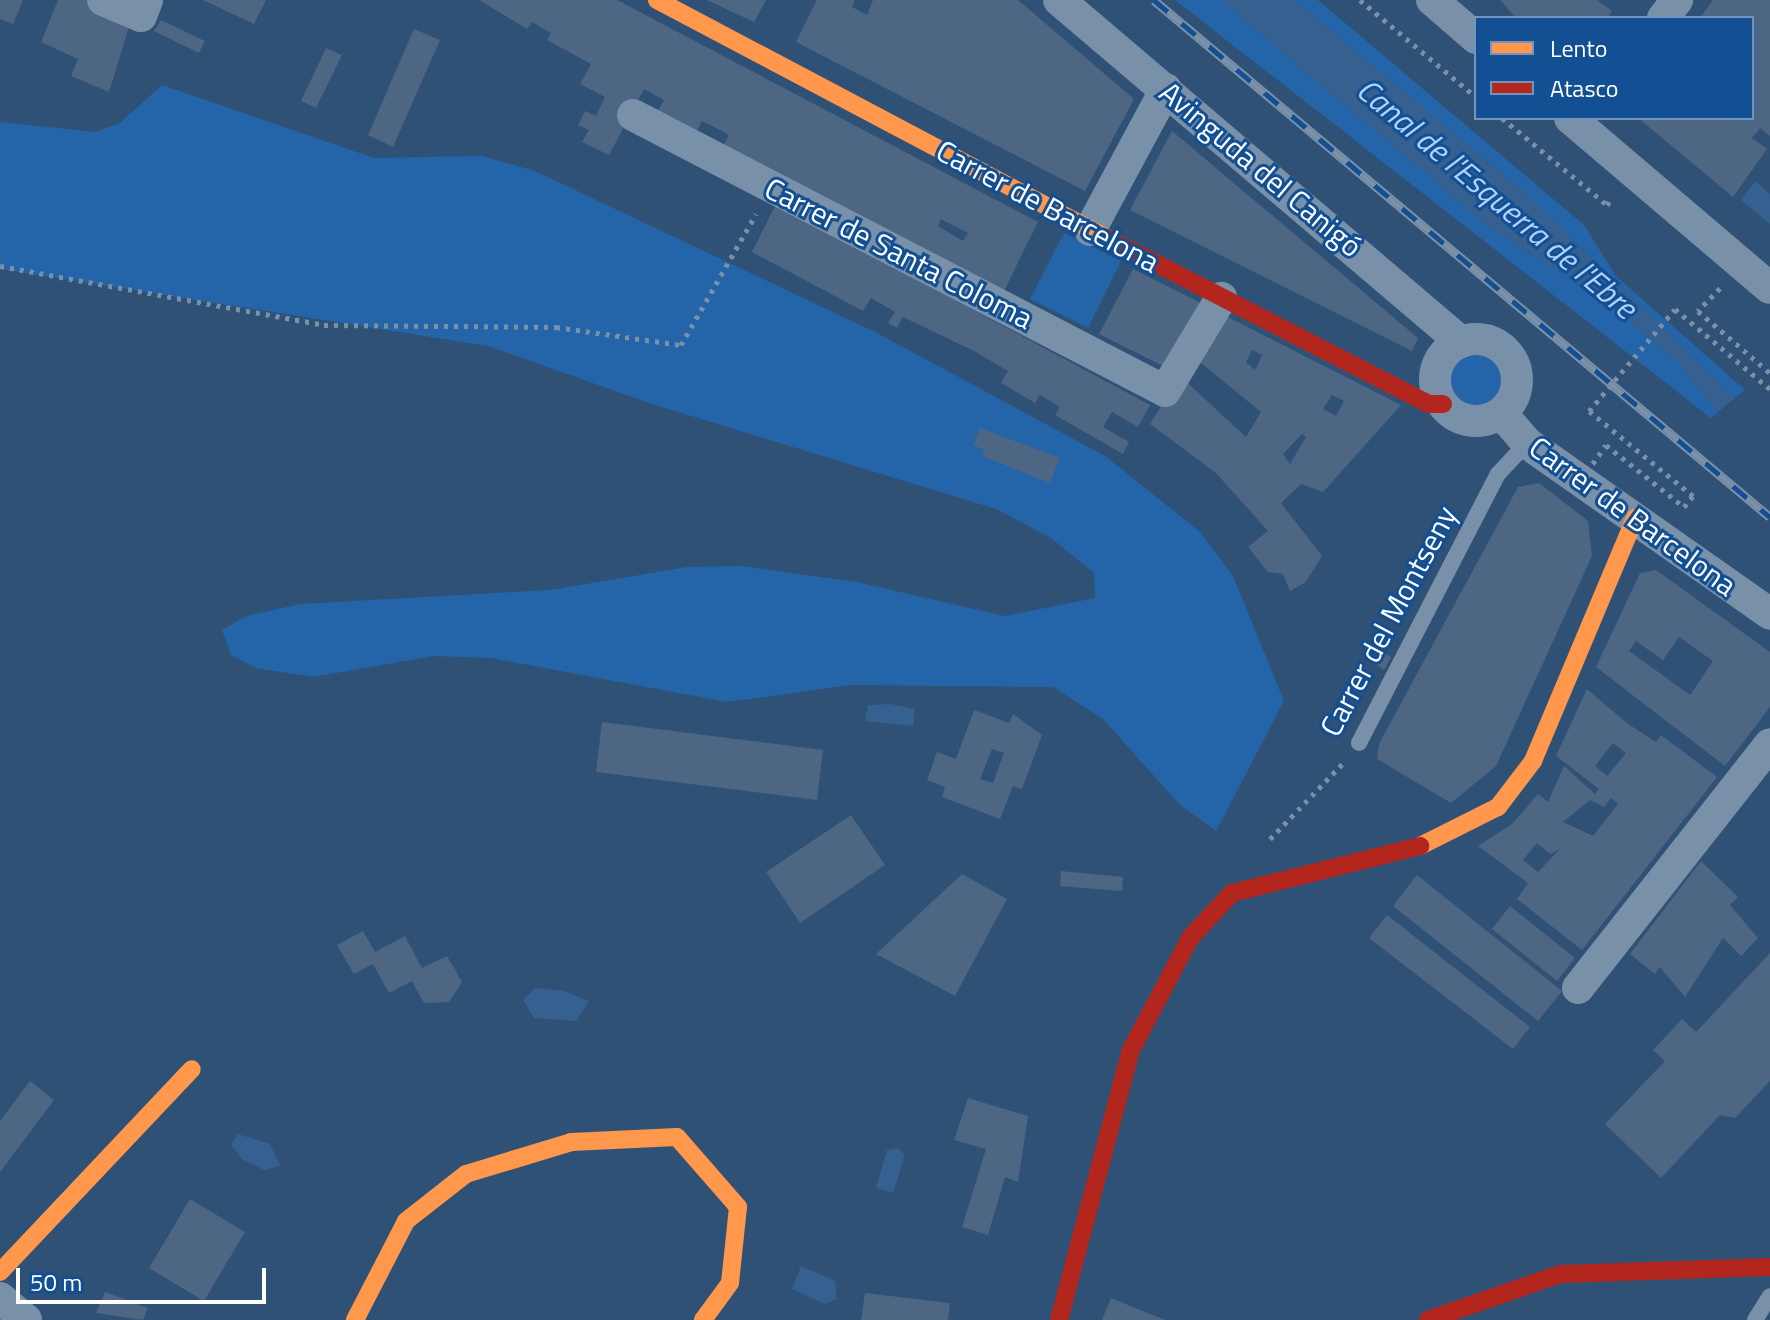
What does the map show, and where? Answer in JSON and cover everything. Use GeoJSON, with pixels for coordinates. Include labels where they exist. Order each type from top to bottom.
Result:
{"type":"FeatureCollection","features":[{"type":"Feature","properties":{"kind":"street"},"geometry":{"type":"LineString","coordinates":[[103,0],[144,8]]}},
{"type":"Feature","properties":{"kind":"street","name":"Carrer de Barcelona"},"geometry":{"type":"LineString","coordinates":[[657,0],[1221,298],[1428,404],[1443,404]]}},
{"type":"Feature","properties":{"kind":"street","name":"Avinguda del Canigó"},"geometry":{"type":"LineString","coordinates":[[1059,0],[1461,342]]}},
{"type":"Feature","properties":{"kind":"street"},"geometry":{"type":"LineString","coordinates":[[1432,0],[1474,36]]}},
{"type":"Feature","properties":{"kind":"street"},"geometry":{"type":"LineString","coordinates":[[1665,16],[1677,0]]}},
{"type":"Feature","properties":{"kind":"street"},"geometry":{"type":"LineString","coordinates":[[1090,230],[1166,89]]}},
{"type":"Feature","properties":{"kind":"street","name":"Carrer de Santa Coloma"},"geometry":{"type":"LineString","coordinates":[[633,115],[1165,391],[1221,298]]}},
{"type":"Feature","properties":{"kind":"street"},"geometry":{"type":"LineString","coordinates":[[1580,121],[1770,288]]}},
{"type":"Feature","properties":{"kind":"street"},"geometry":{"type":"LineString","coordinates":[[1486,340],[1509,354],[1516,392],[1501,413],[1476,421],[1443,404],[1437,366],[1461,342],[1486,340]]}},
{"type":"Feature","properties":{"kind":"street","name":"Carrer de Barcelona"},"geometry":{"type":"LineString","coordinates":[[1501,413],[1527,443],[1770,614]]}},
{"type":"Feature","properties":{"kind":"street"},"geometry":{"type":"LineString","coordinates":[[1059,1320],[1131,1050],[1190,938],[1232,893],[1318,866],[1432,844],[1498,807],[1533,761],[1635,518]]}},
{"type":"Feature","properties":{"kind":"street"},"geometry":{"type":"LineString","coordinates":[[1578,988],[1770,744]]}},
{"type":"Feature","properties":{"kind":"street"},"geometry":{"type":"LineString","coordinates":[[0,1272],[192,1069]]}},
{"type":"Feature","properties":{"kind":"street"},"geometry":{"type":"LineString","coordinates":[[355,1320],[406,1221],[466,1174],[571,1142],[677,1137],[738,1207],[730,1283],[703,1320]]}},
{"type":"Feature","properties":{"kind":"street"},"geometry":{"type":"LineString","coordinates":[[1428,1320],[1560,1274],[1770,1267]]}},
{"type":"Feature","properties":{"kind":"street"},"geometry":{"type":"LineString","coordinates":[[0,1298],[26,1320]]}},
{"type":"Feature","properties":{"kind":"lane","name":"Carrer del Montseny"},"geometry":{"type":"LineString","coordinates":[[1359,743],[1498,474],[1527,443]]}},
{"type":"Feature","properties":{"kind":"lane"},"geometry":{"type":"LineString","coordinates":[[1755,1320],[1770,1296]]}},
{"type":"Feature","properties":{"kind":"path"},"geometry":{"type":"LineString","coordinates":[[1360,0],[1474,95]]}},
{"type":"Feature","properties":{"kind":"path"},"geometry":{"type":"LineString","coordinates":[[1504,120],[1607,205]]}},
{"type":"Feature","properties":{"kind":"path"},"geometry":{"type":"LineString","coordinates":[[0,266],[324,325],[556,327],[681,345],[772,187]]}},
{"type":"Feature","properties":{"kind":"path"},"geometry":{"type":"LineString","coordinates":[[1741,264],[1698,311],[1770,373]]}},
{"type":"Feature","properties":{"kind":"path"},"geometry":{"type":"LineString","coordinates":[[1581,480],[1606,445],[1684,507],[1693,496],[1589,411],[1675,309],[1770,389]]}},
{"type":"Feature","properties":{"kind":"path","name":"Carrer del Montseny"},"geometry":{"type":"LineString","coordinates":[[1264,845],[1319,795],[1359,743]]}},
{"type":"Feature","properties":{"kind":"shaded area"},"geometry":{"type":"Polygon","coordinates":[[[1175,0],[1220,0],[1493,229],[1602,299],[1677,361],[1718,412],[1711,418],[1175,0]]]}},
{"type":"Feature","properties":{"kind":"shaded area"},"geometry":{"type":"Polygon","coordinates":[[[1295,0],[1318,0],[1584,225],[1616,276],[1745,390],[1735,398],[1529,197],[1295,0]]]}},
{"type":"Feature","properties":{"kind":"shaded area"},"geometry":{"type":"Polygon","coordinates":[[[162,85],[374,158],[482,156],[535,171],[877,333],[1105,456],[1199,531],[1233,576],[1284,701],[1216,831],[1180,805],[1103,719],[1053,687],[850,685],[727,702],[491,658],[433,656],[313,677],[256,668],[231,655],[222,630],[246,616],[300,604],[550,590],[687,567],[741,566],[857,582],[1004,616],[1095,598],[1094,573],[1051,538],[996,509],[652,404],[488,346],[0,269],[0,122],[96,132],[120,123],[162,85]]]}},
{"type":"Feature","properties":{"kind":"shaded area"},"geometry":{"type":"Polygon","coordinates":[[[1064,233],[1121,261],[1088,328],[1030,299],[1064,233]]]}},
{"type":"Feature","properties":{"kind":"shaded area"},"geometry":{"type":"Polygon","coordinates":[[[1476,348],[1494,354],[1502,362],[1508,380],[1502,398],[1494,406],[1476,412],[1458,406],[1450,398],[1444,380],[1450,362],[1458,354],[1476,348]]]}},
{"type":"Feature","properties":{"kind":"water","name":"Canal de l'Esquerra de l'Ebre"},"geometry":{"type":"Polygon","coordinates":[[[1220,0],[1295,0],[1529,197],[1735,398],[1718,412],[1677,361],[1602,299],[1493,229],[1220,0]]]}},
{"type":"Feature","properties":{"kind":"water"},"geometry":{"type":"Polygon","coordinates":[[[1755,181],[1770,194],[1770,224],[1741,200],[1755,181]]]}},
{"type":"Feature","properties":{"kind":"water"},"geometry":{"type":"Polygon","coordinates":[[[890,704],[915,709],[913,726],[865,721],[868,705],[890,704]]]}},
{"type":"Feature","properties":{"kind":"water"},"geometry":{"type":"Polygon","coordinates":[[[535,988],[564,991],[589,1001],[576,1021],[534,1018],[523,1000],[535,988]]]}},
{"type":"Feature","properties":{"kind":"water"},"geometry":{"type":"Polygon","coordinates":[[[238,1134],[270,1144],[280,1166],[264,1170],[242,1159],[231,1145],[238,1134]]]}},
{"type":"Feature","properties":{"kind":"water"},"geometry":{"type":"Polygon","coordinates":[[[898,1148],[905,1155],[893,1193],[876,1188],[887,1150],[898,1148]]]}},
{"type":"Feature","properties":{"kind":"water"},"geometry":{"type":"Polygon","coordinates":[[[801,1266],[835,1281],[837,1299],[825,1304],[792,1289],[801,1266]]]}},
{"type":"Feature","properties":{"kind":"building"},"geometry":{"type":"Polygon","coordinates":[[[0,0],[23,0],[13,24],[0,19],[0,0]]]}},
{"type":"Feature","properties":{"kind":"building"},"geometry":{"type":"Polygon","coordinates":[[[58,0],[97,0],[133,14],[109,92],[71,76],[78,59],[41,42],[58,0]]]}},
{"type":"Feature","properties":{"kind":"building"},"geometry":{"type":"Polygon","coordinates":[[[203,0],[266,0],[254,24],[203,0]]]}},
{"type":"Feature","properties":{"kind":"building"},"geometry":{"type":"Polygon","coordinates":[[[479,0],[617,0],[1038,222],[1003,293],[721,150],[729,135],[716,128],[702,121],[694,136],[656,114],[664,100],[644,89],[609,155],[582,142],[589,130],[578,125],[585,111],[596,116],[605,97],[580,84],[591,64],[547,40],[551,33],[532,22],[527,29],[479,0]],[[941,219],[938,226],[963,241],[968,233],[941,219]]]}},
{"type":"Feature","properties":{"kind":"building"},"geometry":{"type":"Polygon","coordinates":[[[707,0],[766,0],[754,22],[707,0]]]}},
{"type":"Feature","properties":{"kind":"building"},"geometry":{"type":"Polygon","coordinates":[[[817,0],[855,0],[852,7],[867,15],[873,0],[1018,0],[1134,99],[1085,191],[796,42],[817,0]]]}},
{"type":"Feature","properties":{"kind":"building"},"geometry":{"type":"Polygon","coordinates":[[[1500,0],[1597,0],[1612,11],[1609,16],[1514,16],[1500,0]]]}},
{"type":"Feature","properties":{"kind":"building"},"geometry":{"type":"Polygon","coordinates":[[[1713,0],[1770,0],[1770,136],[1760,128],[1752,138],[1767,149],[1733,197],[1640,120],[1754,120],[1754,16],[1701,16],[1713,0]]]}},
{"type":"Feature","properties":{"kind":"building"},"geometry":{"type":"Polygon","coordinates":[[[161,20],[205,41],[199,53],[154,31],[161,20]]]}},
{"type":"Feature","properties":{"kind":"building"},"geometry":{"type":"Polygon","coordinates":[[[414,29],[440,40],[393,147],[368,135],[414,29]]]}},
{"type":"Feature","properties":{"kind":"building"},"geometry":{"type":"Polygon","coordinates":[[[326,48],[342,55],[316,108],[301,101],[326,48]]]}},
{"type":"Feature","properties":{"kind":"building"},"geometry":{"type":"Polygon","coordinates":[[[1172,131],[1418,338],[1412,351],[1130,210],[1172,131]]]}},
{"type":"Feature","properties":{"kind":"building"},"geometry":{"type":"Polygon","coordinates":[[[776,204],[1150,405],[1138,427],[1112,412],[1103,427],[1129,442],[1123,454],[1055,415],[1060,407],[1040,395],[1035,403],[1001,383],[1008,371],[974,351],[903,317],[897,328],[888,323],[895,312],[871,298],[863,311],[752,252],[776,204]]]}},
{"type":"Feature","properties":{"kind":"building"},"geometry":{"type":"Polygon","coordinates":[[[1133,269],[1203,304],[1169,369],[1099,334],[1133,269]]]}},
{"type":"Feature","properties":{"kind":"building"},"geometry":{"type":"Polygon","coordinates":[[[1224,315],[1401,405],[1323,492],[1301,484],[1281,503],[1322,556],[1306,582],[1290,591],[1283,574],[1268,572],[1248,547],[1268,531],[1216,473],[1150,424],[1180,376],[1246,437],[1261,412],[1200,362],[1224,315]],[[1252,350],[1246,362],[1255,370],[1262,355],[1252,350]],[[1332,395],[1323,409],[1336,416],[1344,401],[1332,395]],[[1302,434],[1283,454],[1290,464],[1306,437],[1302,434]]]}},
{"type":"Feature","properties":{"kind":"building"},"geometry":{"type":"Polygon","coordinates":[[[980,428],[1060,458],[1050,483],[982,456],[984,450],[973,445],[980,428]]]}},
{"type":"Feature","properties":{"kind":"building"},"geometry":{"type":"Polygon","coordinates":[[[1539,483],[1588,521],[1592,556],[1496,766],[1451,803],[1377,759],[1379,744],[1518,487],[1539,483]]]}},
{"type":"Feature","properties":{"kind":"building"},"geometry":{"type":"Polygon","coordinates":[[[1656,570],[1770,652],[1770,707],[1725,766],[1596,667],[1640,573],[1656,570]],[[1679,637],[1663,660],[1636,641],[1629,651],[1690,695],[1713,661],[1679,637]]]}},
{"type":"Feature","properties":{"kind":"building"},"geometry":{"type":"Polygon","coordinates":[[[1382,652],[1391,657],[1384,670],[1375,664],[1382,652]]]}},
{"type":"Feature","properties":{"kind":"building"},"geometry":{"type":"Polygon","coordinates":[[[1587,689],[1628,724],[1656,742],[1661,735],[1717,777],[1582,950],[1517,899],[1528,883],[1478,846],[1512,824],[1538,794],[1548,802],[1564,766],[1595,794],[1599,789],[1556,756],[1587,689]],[[1613,743],[1595,766],[1607,776],[1626,753],[1613,743]],[[1611,798],[1604,807],[1590,800],[1563,822],[1593,836],[1618,804],[1611,798]],[[1537,843],[1523,860],[1538,872],[1560,849],[1550,854],[1537,843]]]}},
{"type":"Feature","properties":{"kind":"building"},"geometry":{"type":"Polygon","coordinates":[[[974,710],[1009,723],[1013,714],[1042,735],[1022,789],[1013,786],[1000,819],[942,797],[945,787],[927,780],[937,752],[956,759],[974,710]],[[992,749],[980,779],[993,783],[1004,753],[992,749]]]}},
{"type":"Feature","properties":{"kind":"building"},"geometry":{"type":"Polygon","coordinates":[[[602,722],[823,750],[817,800],[596,772],[602,722]]]}},
{"type":"Feature","properties":{"kind":"building"},"geometry":{"type":"Polygon","coordinates":[[[851,815],[885,865],[800,923],[766,872],[851,815]]]}},
{"type":"Feature","properties":{"kind":"building"},"geometry":{"type":"Polygon","coordinates":[[[1701,861],[1738,897],[1730,905],[1758,938],[1741,956],[1723,938],[1685,997],[1660,967],[1655,974],[1630,954],[1701,861]]]}},
{"type":"Feature","properties":{"kind":"building"},"geometry":{"type":"Polygon","coordinates":[[[1061,871],[1123,877],[1122,891],[1060,886],[1061,871]]]}},
{"type":"Feature","properties":{"kind":"building"},"geometry":{"type":"Polygon","coordinates":[[[962,874],[1007,899],[955,996],[876,954],[962,874]]]}},
{"type":"Feature","properties":{"kind":"building"},"geometry":{"type":"Polygon","coordinates":[[[1417,875],[1562,991],[1538,1021],[1393,906],[1417,875]]]}},
{"type":"Feature","properties":{"kind":"building"},"geometry":{"type":"Polygon","coordinates":[[[1510,906],[1575,958],[1557,981],[1492,929],[1510,906]]]}},
{"type":"Feature","properties":{"kind":"building"},"geometry":{"type":"Polygon","coordinates":[[[1387,915],[1530,1027],[1513,1049],[1369,938],[1387,915]]]}},
{"type":"Feature","properties":{"kind":"building"},"geometry":{"type":"Polygon","coordinates":[[[363,931],[375,952],[405,936],[422,968],[447,956],[462,982],[449,1002],[424,1003],[412,981],[389,993],[373,964],[354,974],[337,945],[363,931]]]}},
{"type":"Feature","properties":{"kind":"building"},"geometry":{"type":"Polygon","coordinates":[[[1770,953],[1770,1081],[1735,1118],[1720,1115],[1661,1178],[1605,1124],[1665,1061],[1653,1050],[1682,1019],[1696,1032],[1770,953]]]}},
{"type":"Feature","properties":{"kind":"building"},"geometry":{"type":"Polygon","coordinates":[[[30,1081],[54,1100],[0,1172],[0,1121],[30,1081]]]}},
{"type":"Feature","properties":{"kind":"building"},"geometry":{"type":"Polygon","coordinates":[[[968,1098],[1028,1116],[1018,1182],[1005,1177],[988,1235],[962,1227],[986,1149],[954,1140],[968,1098]]]}},
{"type":"Feature","properties":{"kind":"building"},"geometry":{"type":"Polygon","coordinates":[[[190,1199],[245,1232],[204,1301],[149,1268],[190,1199]]]}},
{"type":"Feature","properties":{"kind":"building"},"geometry":{"type":"Polygon","coordinates":[[[105,1292],[148,1308],[143,1320],[96,1313],[105,1292]]]}},
{"type":"Feature","properties":{"kind":"building"},"geometry":{"type":"Polygon","coordinates":[[[865,1293],[950,1303],[948,1320],[861,1320],[865,1293]]]}},
{"type":"Feature","properties":{"kind":"building"},"geometry":{"type":"Polygon","coordinates":[[[1111,1298],[1165,1320],[1102,1320],[1111,1298]]]}},
{"type":"Feature","properties":{"kind":"railway"},"geometry":{"type":"LineString","coordinates":[[1154,0],[1770,517]]}},
{"type":"Feature","properties":{"kind":"traffic: slow"},"geometry":{"type":"LineString","coordinates":[[657,0],[1107,238]]}},
{"type":"Feature","properties":{"kind":"traffic: slow"},"geometry":{"type":"LineString","coordinates":[[1420,846],[1498,807],[1533,761],[1635,518]]}},
{"type":"Feature","properties":{"kind":"traffic: slow"},"geometry":{"type":"LineString","coordinates":[[0,1272],[192,1069]]}},
{"type":"Feature","properties":{"kind":"traffic: slow"},"geometry":{"type":"LineString","coordinates":[[355,1320],[406,1221],[466,1174],[571,1142],[677,1137],[738,1207],[730,1283],[703,1320]]}},
{"type":"Feature","properties":{"kind":"traffic: jam"},"geometry":{"type":"LineString","coordinates":[[1107,238],[1428,404],[1443,404]]}},
{"type":"Feature","properties":{"kind":"traffic: jam"},"geometry":{"type":"LineString","coordinates":[[1059,1320],[1131,1050],[1190,938],[1232,893],[1420,846]]}},
{"type":"Feature","properties":{"kind":"traffic: jam"},"geometry":{"type":"LineString","coordinates":[[1428,1320],[1560,1274],[1770,1267]]}}]}
